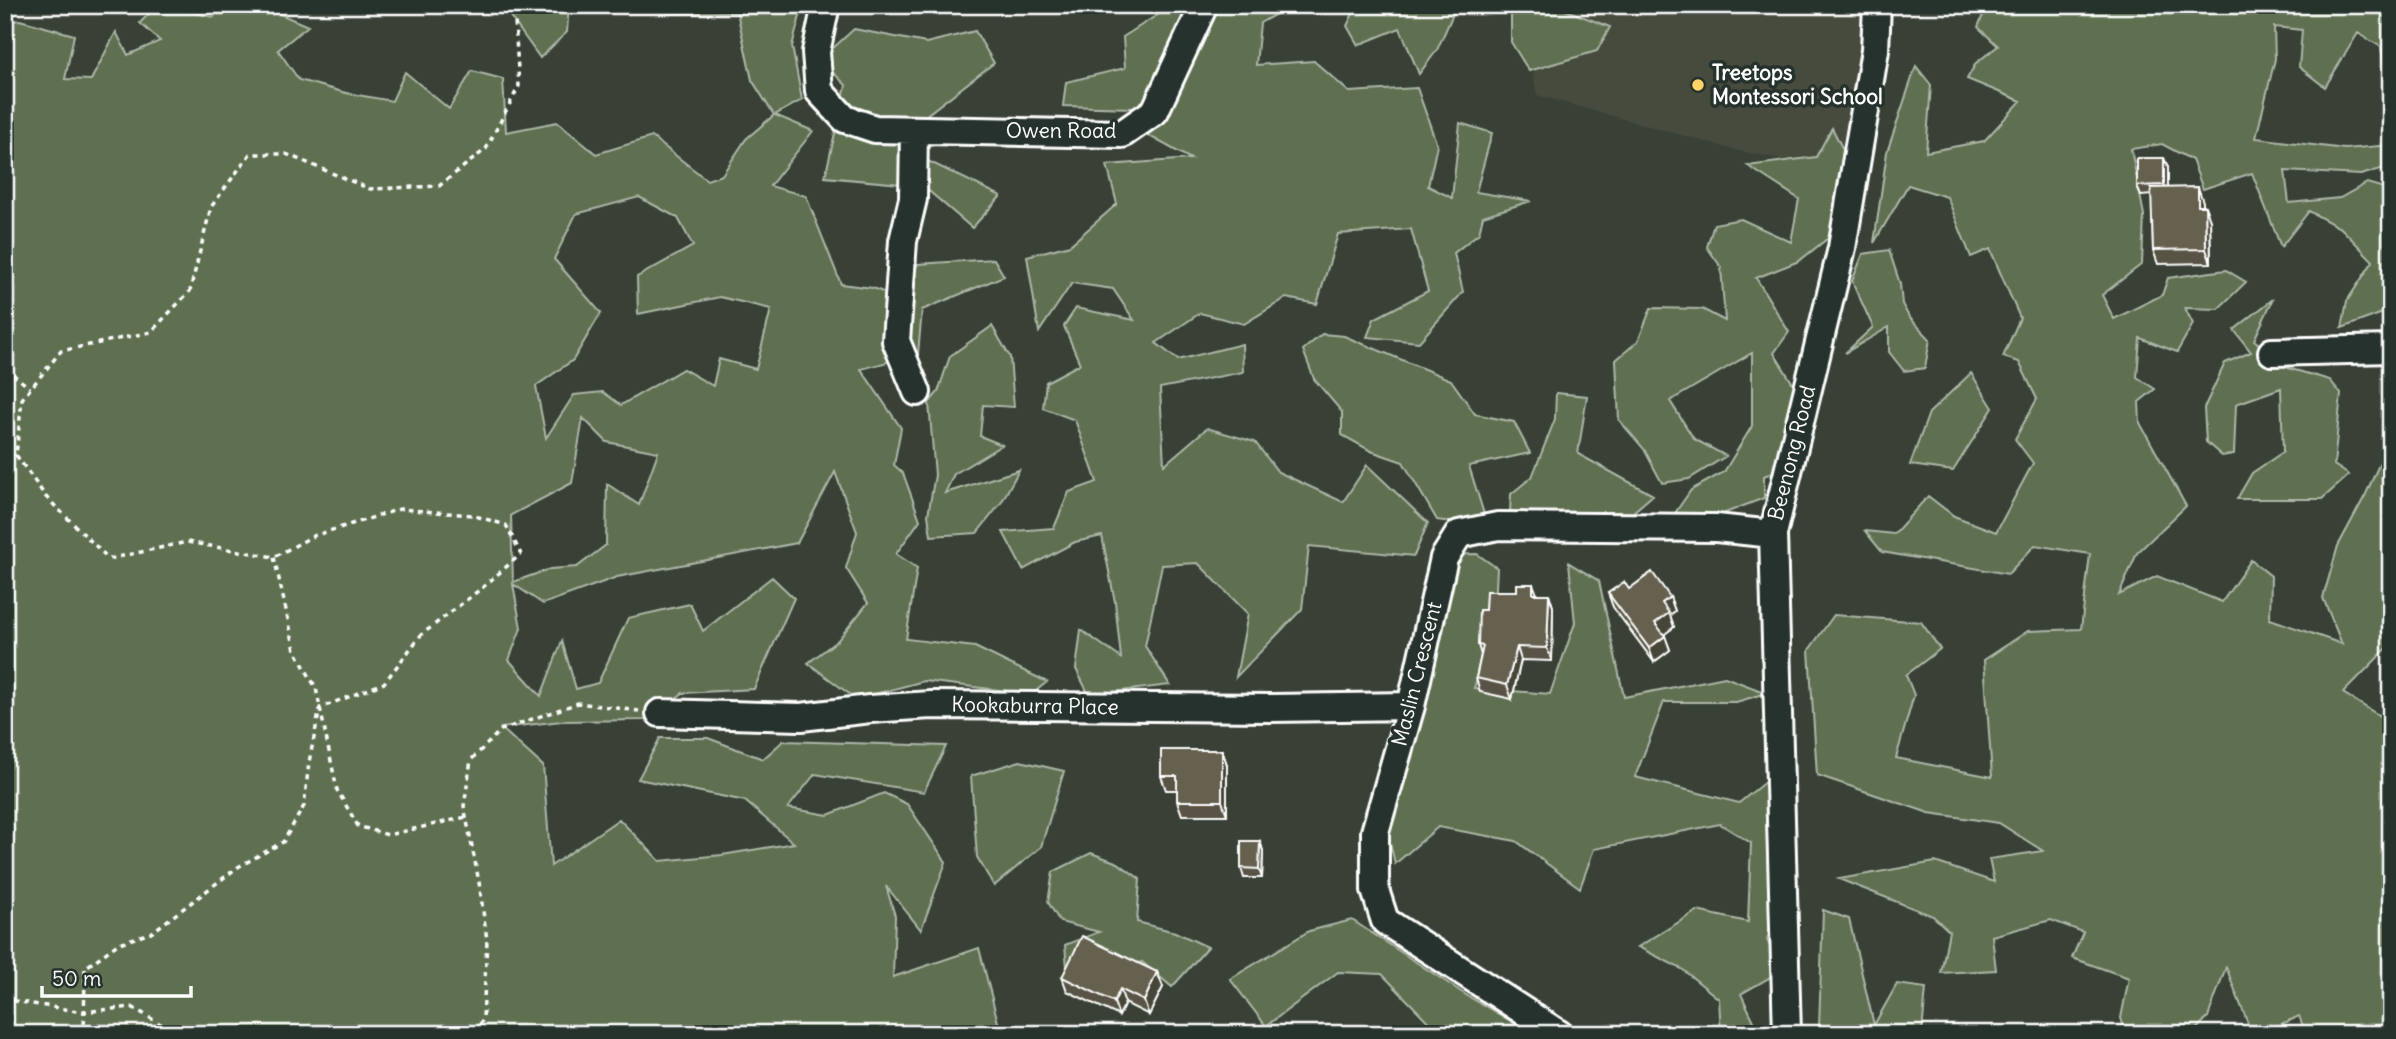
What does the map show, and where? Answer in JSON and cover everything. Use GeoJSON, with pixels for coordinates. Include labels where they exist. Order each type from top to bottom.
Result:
{"type":"FeatureCollection","features":[{"type":"Feature","properties":{"kind":"street","name":"Owen Road"},"geometry":{"type":"LineString","coordinates":[[826,5],[816,52],[819,91],[845,119],[875,129],[1122,134],[1155,111],[1204,5]]}},
{"type":"Feature","properties":{"kind":"street","name":"Beenong Road"},"geometry":{"type":"LineString","coordinates":[[1787,1034],[1773,534],[1842,248],[1875,50],[1877,5]]}},
{"type":"Feature","properties":{"kind":"street"},"geometry":{"type":"LineString","coordinates":[[914,130],[913,199],[903,241],[896,341],[917,392]]}},
{"type":"Feature","properties":{"kind":"street"},"geometry":{"type":"LineString","coordinates":[[2272,352],[2391,349]]}},
{"type":"Feature","properties":{"kind":"street","name":"Maslin Crescent"},"geometry":{"type":"LineString","coordinates":[[1559,1034],[1385,921],[1375,890],[1375,832],[1411,706],[1444,558],[1459,534],[1498,526],[1716,528],[1773,534]]}},
{"type":"Feature","properties":{"kind":"street","name":"Kookaburra Place"},"geometry":{"type":"LineString","coordinates":[[660,713],[801,717],[931,705],[1271,708],[1411,706]]}},
{"type":"Feature","properties":{"kind":"path"},"geometry":{"type":"LineString","coordinates":[[320,708],[384,683],[421,635],[521,554],[506,525],[472,515],[400,509],[313,536],[274,556],[187,542],[109,559],[46,497],[16,455],[22,399],[61,351],[151,332],[190,291],[211,207],[250,154],[286,154],[370,189],[439,187],[486,149],[519,86],[514,5]]}},
{"type":"Feature","properties":{"kind":"path"},"geometry":{"type":"LineString","coordinates":[[5,368],[30,388]]}},
{"type":"Feature","properties":{"kind":"path"},"geometry":{"type":"LineString","coordinates":[[5,460],[16,455]]}},
{"type":"Feature","properties":{"kind":"path"},"geometry":{"type":"LineString","coordinates":[[274,556],[295,650],[316,688],[337,790],[358,826],[388,835],[467,817]]}},
{"type":"Feature","properties":{"kind":"path"},"geometry":{"type":"LineString","coordinates":[[475,1034],[483,1019],[486,940],[479,882],[464,806],[471,760],[501,730],[578,703],[660,713]]}},
{"type":"Feature","properties":{"kind":"path"},"geometry":{"type":"LineString","coordinates":[[84,1034],[85,968],[119,943],[151,933],[237,867],[284,842],[304,806],[309,762],[320,708]]}},
{"type":"Feature","properties":{"kind":"path"},"geometry":{"type":"LineString","coordinates":[[5,996],[8,1000],[83,1012],[132,1007],[177,1034]]}},
{"type":"Feature","properties":{"kind":"shaded area","name":"Treetops Montessori School"},"geometry":{"type":"Polygon","coordinates":[[[1565,5],[1870,5],[1842,171],[1739,151],[1537,95],[1533,75],[1565,5]]]}},
{"type":"Feature","properties":{"kind":"green space"},"geometry":{"type":"Polygon","coordinates":[[[5,5],[14,5],[13,21],[20,20],[74,35],[65,79],[91,80],[116,32],[128,55],[160,41],[140,23],[157,5],[214,17],[219,5],[266,5],[266,8],[308,26],[278,50],[299,80],[346,93],[392,101],[405,72],[449,109],[472,71],[503,79],[506,132],[557,122],[596,154],[652,137],[707,180],[722,175],[746,139],[774,115],[752,80],[737,12],[668,14],[666,5],[803,5],[792,46],[802,100],[775,115],[813,131],[770,186],[806,196],[841,284],[873,288],[900,299],[918,264],[994,259],[1004,276],[922,310],[918,354],[861,369],[901,428],[894,465],[903,473],[920,520],[896,554],[917,568],[906,639],[975,647],[1047,682],[1032,694],[924,681],[856,699],[808,663],[838,640],[868,603],[846,568],[857,532],[835,472],[797,543],[617,577],[543,604],[513,584],[521,628],[509,660],[541,696],[562,641],[576,689],[598,683],[628,618],[690,604],[703,631],[772,577],[794,598],[754,689],[683,693],[645,720],[562,721],[501,728],[543,766],[551,866],[619,819],[660,861],[722,855],[794,843],[745,801],[638,779],[660,738],[708,738],[763,759],[783,741],[946,746],[924,792],[815,774],[788,808],[828,815],[884,793],[907,804],[946,862],[921,930],[886,886],[895,916],[893,977],[979,948],[1001,1034],[5,1034],[5,5]],[[639,197],[576,214],[554,259],[601,313],[573,360],[536,386],[546,438],[574,395],[603,392],[621,405],[683,369],[713,386],[719,359],[756,369],[771,309],[720,297],[638,314],[637,277],[693,246],[678,218],[639,197]],[[583,418],[572,483],[511,515],[513,582],[550,569],[577,567],[606,545],[607,484],[639,505],[658,452],[607,442],[583,418]]]}},
{"type":"Feature","properties":{"kind":"green space"},"geometry":{"type":"Polygon","coordinates":[[[487,5],[569,5],[567,32],[540,58],[507,12],[487,5]]]}},
{"type":"Feature","properties":{"kind":"green space"},"geometry":{"type":"Polygon","coordinates":[[[1173,5],[1292,5],[1260,23],[1256,65],[1314,61],[1349,92],[1417,88],[1437,145],[1428,186],[1452,198],[1460,123],[1492,133],[1476,192],[1531,201],[1483,216],[1479,233],[1454,253],[1463,292],[1419,342],[1367,337],[1374,319],[1428,291],[1411,229],[1338,234],[1317,304],[1286,298],[1244,324],[1200,313],[1156,343],[1178,360],[1242,344],[1243,372],[1160,388],[1164,465],[1207,428],[1255,442],[1278,472],[1343,502],[1367,465],[1428,523],[1414,556],[1309,546],[1302,609],[1236,677],[1248,614],[1198,563],[1162,565],[1145,646],[1170,685],[1089,695],[1076,669],[1081,630],[1121,658],[1115,602],[1102,536],[1075,542],[1023,570],[1003,532],[1054,528],[1069,492],[1097,482],[1075,420],[1043,408],[1046,382],[1080,364],[1064,326],[1076,308],[1134,320],[1113,289],[1072,283],[1039,332],[1027,256],[1070,245],[1117,204],[1107,165],[1191,159],[1131,126],[1133,108],[1063,106],[1066,82],[1125,68],[1123,37],[1173,5]]]}},
{"type":"Feature","properties":{"kind":"green space"},"geometry":{"type":"Polygon","coordinates":[[[1357,5],[1457,5],[1437,50],[1419,74],[1400,28],[1358,45],[1347,26],[1357,5]]]}},
{"type":"Feature","properties":{"kind":"green space"},"geometry":{"type":"Polygon","coordinates":[[[1511,5],[1553,5],[1610,27],[1597,51],[1529,71],[1511,42],[1511,5]]]}},
{"type":"Feature","properties":{"kind":"green space"},"geometry":{"type":"Polygon","coordinates":[[[1987,5],[2350,5],[2372,9],[2373,5],[2391,5],[2391,109],[2381,47],[2358,33],[2325,87],[2299,67],[2302,30],[2274,27],[2275,59],[2256,138],[2345,149],[2391,145],[2391,166],[2361,175],[2285,171],[2289,203],[2340,198],[2367,183],[2391,190],[2391,310],[2342,328],[2347,301],[2373,261],[2342,229],[2309,211],[2281,247],[2252,173],[2203,189],[2192,160],[2162,144],[2131,149],[2144,215],[2142,264],[2102,295],[2114,319],[2162,295],[2168,278],[2226,270],[2246,282],[2218,309],[2185,308],[2193,324],[2177,352],[2140,338],[2137,377],[2155,389],[2139,402],[2140,423],[2186,506],[2137,553],[2119,595],[2157,576],[2222,602],[2251,560],[2271,576],[2270,619],[2342,644],[2323,598],[2338,546],[2384,453],[2391,454],[2391,644],[2343,693],[2391,723],[2391,1034],[2306,1034],[2299,1016],[2259,1034],[2252,1034],[2226,967],[2208,1017],[2192,1034],[2126,1034],[2121,1018],[2129,978],[2072,958],[2083,932],[2051,920],[1992,936],[1996,970],[1941,973],[1949,931],[1933,916],[1839,879],[1935,862],[1994,882],[1989,859],[2043,851],[1999,823],[1929,813],[1817,775],[1809,650],[1834,615],[1921,622],[1940,649],[1906,675],[1914,695],[1896,758],[1992,777],[1984,660],[2028,631],[2081,629],[2090,554],[2035,545],[2008,574],[1882,552],[1865,531],[1894,534],[1928,496],[1954,516],[1996,532],[2033,463],[2015,439],[2037,399],[2019,362],[2003,357],[2020,318],[1990,249],[1971,257],[1947,197],[1908,185],[1874,243],[1887,152],[1916,66],[1931,85],[1926,152],[1984,141],[2021,101],[1967,79],[1976,63],[1998,46],[1978,27],[1987,5]]]}},
{"type":"Feature","properties":{"kind":"green space"},"geometry":{"type":"Polygon","coordinates":[[[854,29],[926,43],[975,31],[994,63],[920,120],[907,151],[1001,196],[972,228],[923,186],[825,177],[846,85],[820,60],[854,29]]]}},
{"type":"Feature","properties":{"kind":"green space"},"geometry":{"type":"Polygon","coordinates":[[[1832,128],[1853,169],[1846,224],[1799,261],[1756,278],[1789,332],[1774,353],[1801,397],[1787,466],[1764,476],[1764,498],[1707,520],[1675,513],[1691,490],[1724,472],[1752,426],[1752,353],[1670,401],[1694,439],[1726,456],[1689,479],[1662,483],[1644,449],[1619,420],[1616,360],[1638,341],[1651,308],[1702,309],[1725,321],[1721,267],[1707,247],[1714,224],[1741,219],[1791,242],[1799,199],[1748,166],[1816,157],[1832,128]]]}},
{"type":"Feature","properties":{"kind":"green space"},"geometry":{"type":"Polygon","coordinates":[[[1889,250],[1900,284],[1902,304],[1909,317],[1930,339],[1925,368],[1904,371],[1889,352],[1889,327],[1845,353],[1873,327],[1852,281],[1863,254],[1889,250]]]}},
{"type":"Feature","properties":{"kind":"green space"},"geometry":{"type":"Polygon","coordinates":[[[2273,299],[2254,340],[2288,368],[2330,380],[2341,394],[2334,465],[2349,475],[2322,499],[2237,499],[2252,473],[2283,452],[2281,388],[2236,404],[2234,454],[2222,456],[2206,442],[2204,408],[2225,363],[2251,352],[2234,330],[2273,299]]]}},
{"type":"Feature","properties":{"kind":"green space"},"geometry":{"type":"Polygon","coordinates":[[[992,326],[1010,357],[1014,407],[983,405],[980,436],[1002,445],[954,474],[945,493],[1019,470],[1001,503],[977,533],[931,536],[928,515],[935,475],[929,403],[938,392],[950,356],[992,326]]]}},
{"type":"Feature","properties":{"kind":"green space"},"geometry":{"type":"Polygon","coordinates":[[[1322,334],[1344,336],[1451,380],[1475,414],[1514,422],[1530,453],[1469,466],[1488,527],[1437,520],[1403,462],[1371,451],[1342,435],[1342,412],[1314,379],[1303,350],[1322,334]]]}},
{"type":"Feature","properties":{"kind":"green space"},"geometry":{"type":"Polygon","coordinates":[[[1971,373],[1993,408],[1953,471],[1910,465],[1929,413],[1971,373]]]}},
{"type":"Feature","properties":{"kind":"green space"},"geometry":{"type":"Polygon","coordinates":[[[1556,393],[1587,396],[1578,454],[1653,495],[1632,513],[1510,512],[1511,494],[1532,477],[1555,419],[1556,393]]]}},
{"type":"Feature","properties":{"kind":"green space"},"geometry":{"type":"Polygon","coordinates":[[[1477,554],[1497,568],[1494,627],[1474,688],[1550,694],[1575,623],[1569,563],[1599,581],[1624,697],[1725,677],[1767,693],[1736,702],[1664,702],[1635,777],[1739,803],[1771,777],[1775,908],[1767,940],[1781,971],[1741,994],[1760,1034],[1721,1034],[1719,999],[1682,969],[1638,947],[1697,911],[1748,922],[1751,843],[1720,824],[1594,849],[1580,888],[1516,841],[1438,827],[1395,864],[1379,794],[1441,555],[1477,554]]]}},
{"type":"Feature","properties":{"kind":"green space"},"geometry":{"type":"Polygon","coordinates":[[[1020,761],[1064,771],[1041,847],[994,886],[977,857],[971,776],[1020,761]]]}},
{"type":"Feature","properties":{"kind":"green space"},"geometry":{"type":"Polygon","coordinates":[[[1091,853],[1118,863],[1140,879],[1137,922],[1175,932],[1208,947],[1172,987],[1142,962],[1102,979],[1067,967],[1065,945],[1099,932],[1060,922],[1048,902],[1053,872],[1091,853]]]}},
{"type":"Feature","properties":{"kind":"green space"},"geometry":{"type":"Polygon","coordinates":[[[1823,910],[1849,919],[1874,1025],[1897,984],[1926,988],[1922,1033],[1982,1029],[1980,1034],[1828,1034],[1819,1027],[1823,910]]]}},
{"type":"Feature","properties":{"kind":"green space"},"geometry":{"type":"Polygon","coordinates":[[[1352,920],[1466,995],[1533,1034],[1440,1034],[1382,974],[1338,972],[1266,1026],[1230,979],[1309,931],[1352,920]]]}},
{"type":"Feature","properties":{"kind":"building"},"geometry":{"type":"Polygon","coordinates":[[[2137,158],[2164,158],[2164,185],[2137,186],[2137,158]]]}},
{"type":"Feature","properties":{"kind":"building"},"geometry":{"type":"Polygon","coordinates":[[[2198,187],[2198,206],[2205,206],[2206,249],[2153,250],[2151,188],[2198,187]]]}},
{"type":"Feature","properties":{"kind":"building"},"geometry":{"type":"Polygon","coordinates":[[[1652,572],[1670,597],[1662,603],[1669,613],[1655,623],[1665,636],[1649,648],[1608,593],[1624,582],[1629,589],[1652,572]]]}},
{"type":"Feature","properties":{"kind":"building"},"geometry":{"type":"Polygon","coordinates":[[[1517,584],[1533,584],[1533,594],[1549,594],[1547,648],[1517,647],[1507,685],[1476,678],[1483,646],[1478,645],[1479,610],[1485,610],[1486,591],[1517,591],[1517,584]]]}},
{"type":"Feature","properties":{"kind":"building"},"geometry":{"type":"Polygon","coordinates":[[[1161,750],[1222,750],[1222,801],[1177,801],[1177,776],[1161,776],[1161,750]]]}},
{"type":"Feature","properties":{"kind":"building"},"geometry":{"type":"Polygon","coordinates":[[[1241,841],[1260,841],[1259,869],[1241,868],[1241,841]]]}},
{"type":"Feature","properties":{"kind":"building"},"geometry":{"type":"Polygon","coordinates":[[[1082,936],[1157,972],[1144,1001],[1120,989],[1114,1002],[1062,977],[1082,936]]]}},
{"type":"Feature","properties":{"kind":"place","name":"Treetops Montessori School"},"geometry":{"type":"Point","coordinates":[1698,85]}}]}
